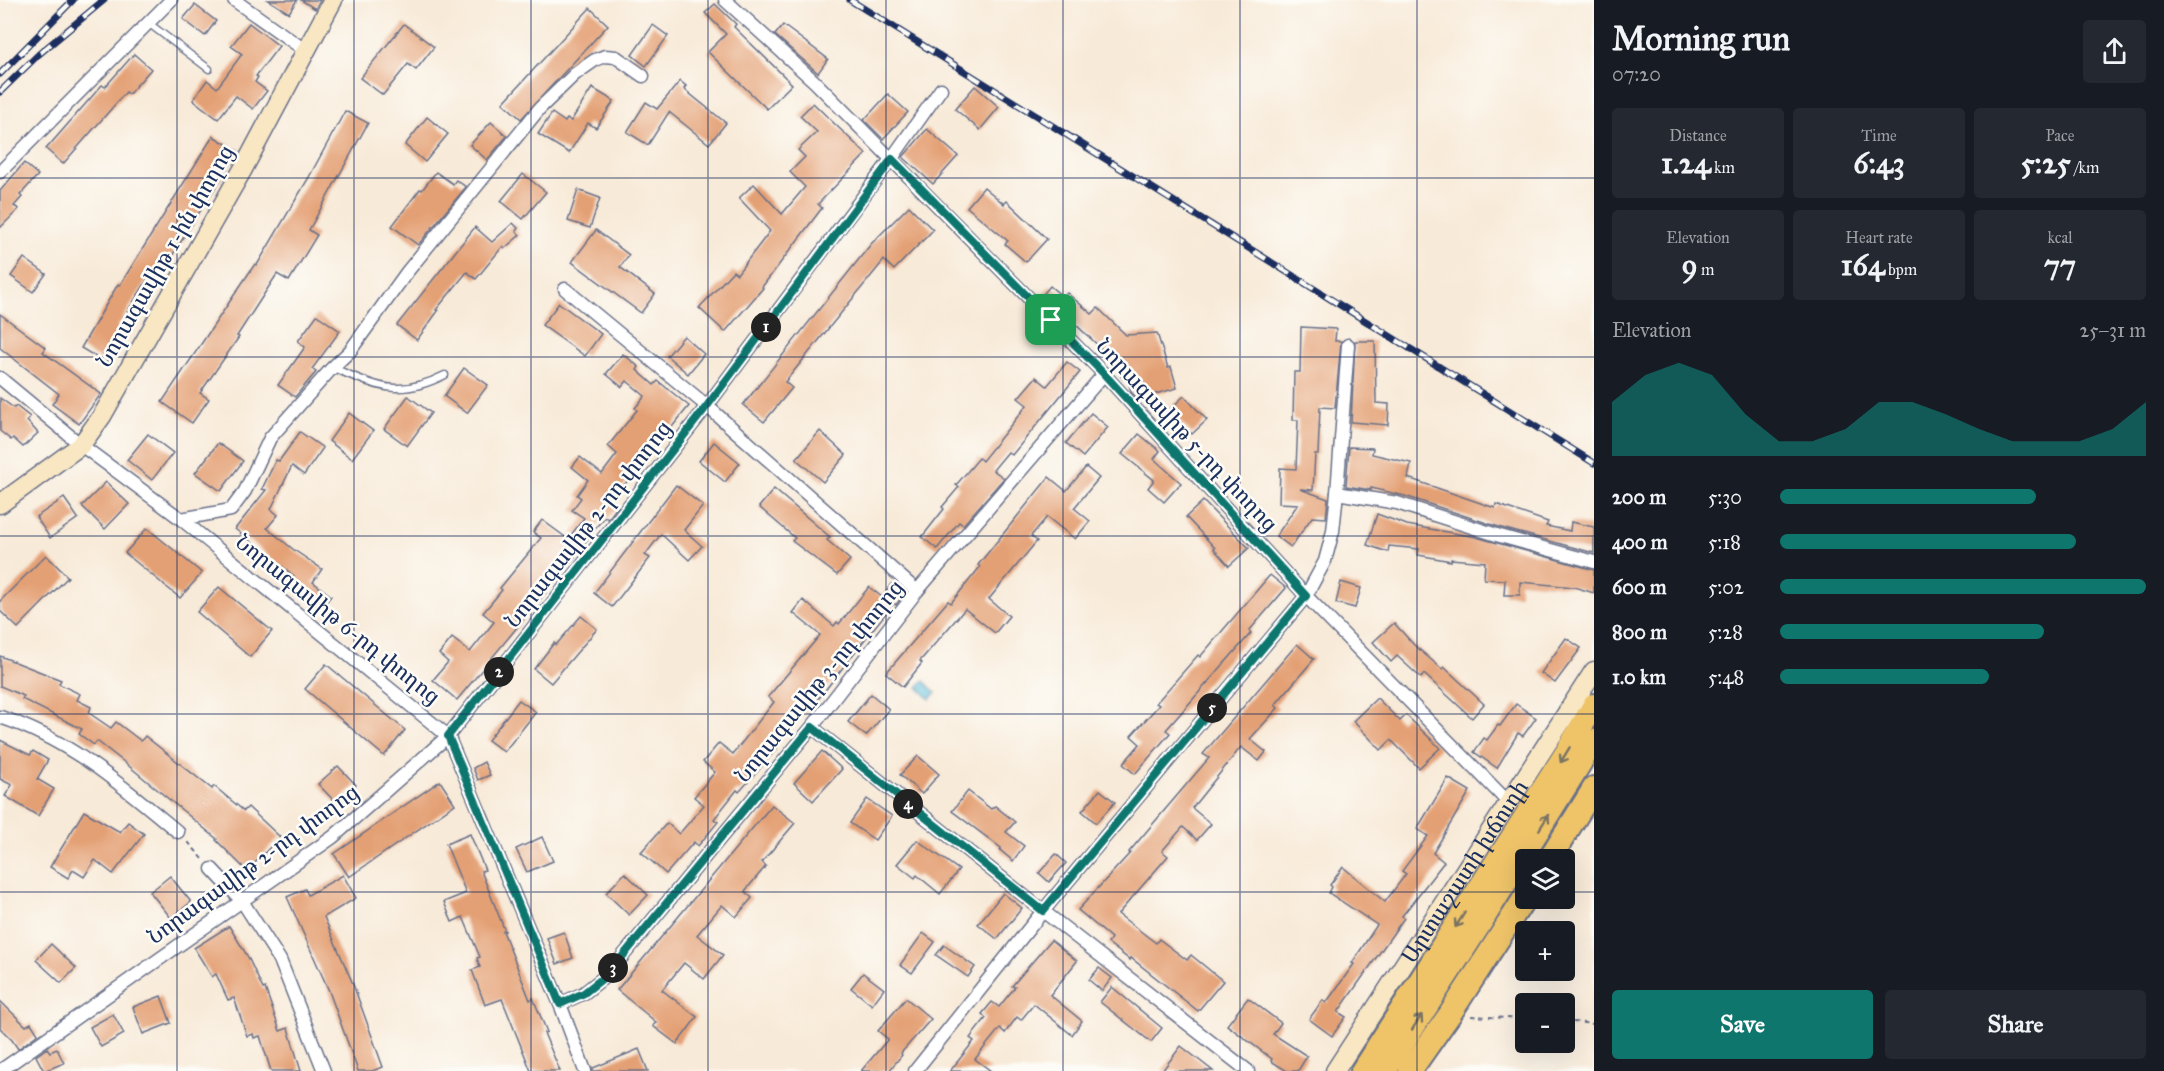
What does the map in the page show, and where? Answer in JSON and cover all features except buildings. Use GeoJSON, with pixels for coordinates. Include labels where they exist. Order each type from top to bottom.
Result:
{"type":"FeatureCollection","features":[{"type":"Feature","properties":{"kind":"highway","name":"Արտաշատի խճուղի"},"geometry":{"type":"LineString","coordinates":[[1362,1071],[1566,753],[1594,705]]}},
{"type":"Feature","properties":{"kind":"highway","name":"Արտաշատի խճուղի"},"geometry":{"type":"LineString","coordinates":[[1385,1071],[1594,741]]}},
{"type":"Feature","properties":{"kind":"highway"},"geometry":{"type":"LineString","coordinates":[[1556,849],[1594,788]]}},
{"type":"Feature","properties":{"kind":"highway"},"geometry":{"type":"LineString","coordinates":[[1410,1071],[1518,909]]}},
{"type":"Feature","properties":{"kind":"main road","name":"Նորագավիթ 1-ին փողոց"},"geometry":{"type":"LineString","coordinates":[[0,504],[81,445],[102,416],[231,190],[333,0]]}},
{"type":"Feature","properties":{"kind":"main road","name":"Արտաշատի խճուղի"},"geometry":{"type":"LineString","coordinates":[[1335,1071],[1594,671]]}},
{"type":"Feature","properties":{"kind":"street"},"geometry":{"type":"LineString","coordinates":[[0,172],[171,0]]}},
{"type":"Feature","properties":{"kind":"street"},"geometry":{"type":"LineString","coordinates":[[234,0],[306,51]]}},
{"type":"Feature","properties":{"kind":"street","name":"Նորագավիթ 5-րդ փողոց"},"geometry":{"type":"LineString","coordinates":[[725,0],[815,82],[1104,374],[1306,596],[1509,803]]}},
{"type":"Feature","properties":{"kind":"street"},"geometry":{"type":"LineString","coordinates":[[181,519],[231,510],[245,491],[270,438],[350,351],[407,272],[540,108],[575,74],[605,56],[616,57],[643,76]]}},
{"type":"Feature","properties":{"kind":"street","name":"Նորագավիթ 2-րդ փողոց"},"geometry":{"type":"LineString","coordinates":[[0,1071],[333,837],[448,736],[707,406],[892,159],[940,89]]}},
{"type":"Feature","properties":{"kind":"street"},"geometry":{"type":"LineString","coordinates":[[565,289],[707,406],[917,591]]}},
{"type":"Feature","properties":{"kind":"street"},"geometry":{"type":"LineString","coordinates":[[915,1071],[1043,911],[1306,596],[1324,561],[1333,531],[1348,345]]}},
{"type":"Feature","properties":{"kind":"street","name":"Նորագավիթ 3-րդ փողոց"},"geometry":{"type":"LineString","coordinates":[[560,1004],[584,993],[608,974],[812,727],[917,591],[1104,374]]}},
{"type":"Feature","properties":{"kind":"street","name":"Նորագավիթ 6-րդ փողոց"},"geometry":{"type":"LineString","coordinates":[[0,378],[81,445],[181,519],[448,736],[560,1004],[585,1071]]}},
{"type":"Feature","properties":{"kind":"street"},"geometry":{"type":"LineString","coordinates":[[1337,493],[1397,503],[1500,536],[1594,562]]}},
{"type":"Feature","properties":{"kind":"street"},"geometry":{"type":"LineString","coordinates":[[0,717],[16,722],[74,751],[127,789],[178,832]]}},
{"type":"Feature","properties":{"kind":"street"},"geometry":{"type":"LineString","coordinates":[[812,727],[1248,1071]]}},
{"type":"Feature","properties":{"kind":"street"},"geometry":{"type":"LineString","coordinates":[[212,869],[242,901],[280,960],[324,1071]]}},
{"type":"Feature","properties":{"kind":"lane"},"geometry":{"type":"LineString","coordinates":[[147,22],[209,69]]}},
{"type":"Feature","properties":{"kind":"lane"},"geometry":{"type":"LineString","coordinates":[[332,368],[393,389],[411,388],[445,375]]}},
{"type":"Feature","properties":{"kind":"path"},"geometry":{"type":"LineString","coordinates":[[178,832],[212,869]]}},
{"type":"Feature","properties":{"kind":"path"},"geometry":{"type":"LineString","coordinates":[[1450,1014],[1515,1018]]}},
{"type":"Feature","properties":{"kind":"path"},"geometry":{"type":"LineString","coordinates":[[1575,1023],[1594,1024]]}},
{"type":"Feature","properties":{"kind":"water"},"geometry":{"type":"Polygon","coordinates":[[[924,681],[936,693],[930,699],[918,687],[924,681]]]}},
{"type":"Feature","properties":{"kind":"railway"},"geometry":{"type":"LineString","coordinates":[[0,74],[73,0]]}},
{"type":"Feature","properties":{"kind":"railway"},"geometry":{"type":"LineString","coordinates":[[0,92],[39,54],[104,0]]}},
{"type":"Feature","properties":{"kind":"railway"},"geometry":{"type":"LineString","coordinates":[[850,0],[1594,463]]}},
{"type":"Feature","properties":{"kind":"route"},"geometry":{"type":"LineString","coordinates":[[892,159],[1051,320],[1104,374],[1306,596],[1043,911],[812,727],[608,974],[584,993],[560,1004],[448,736],[707,406],[892,159]]}}]}
